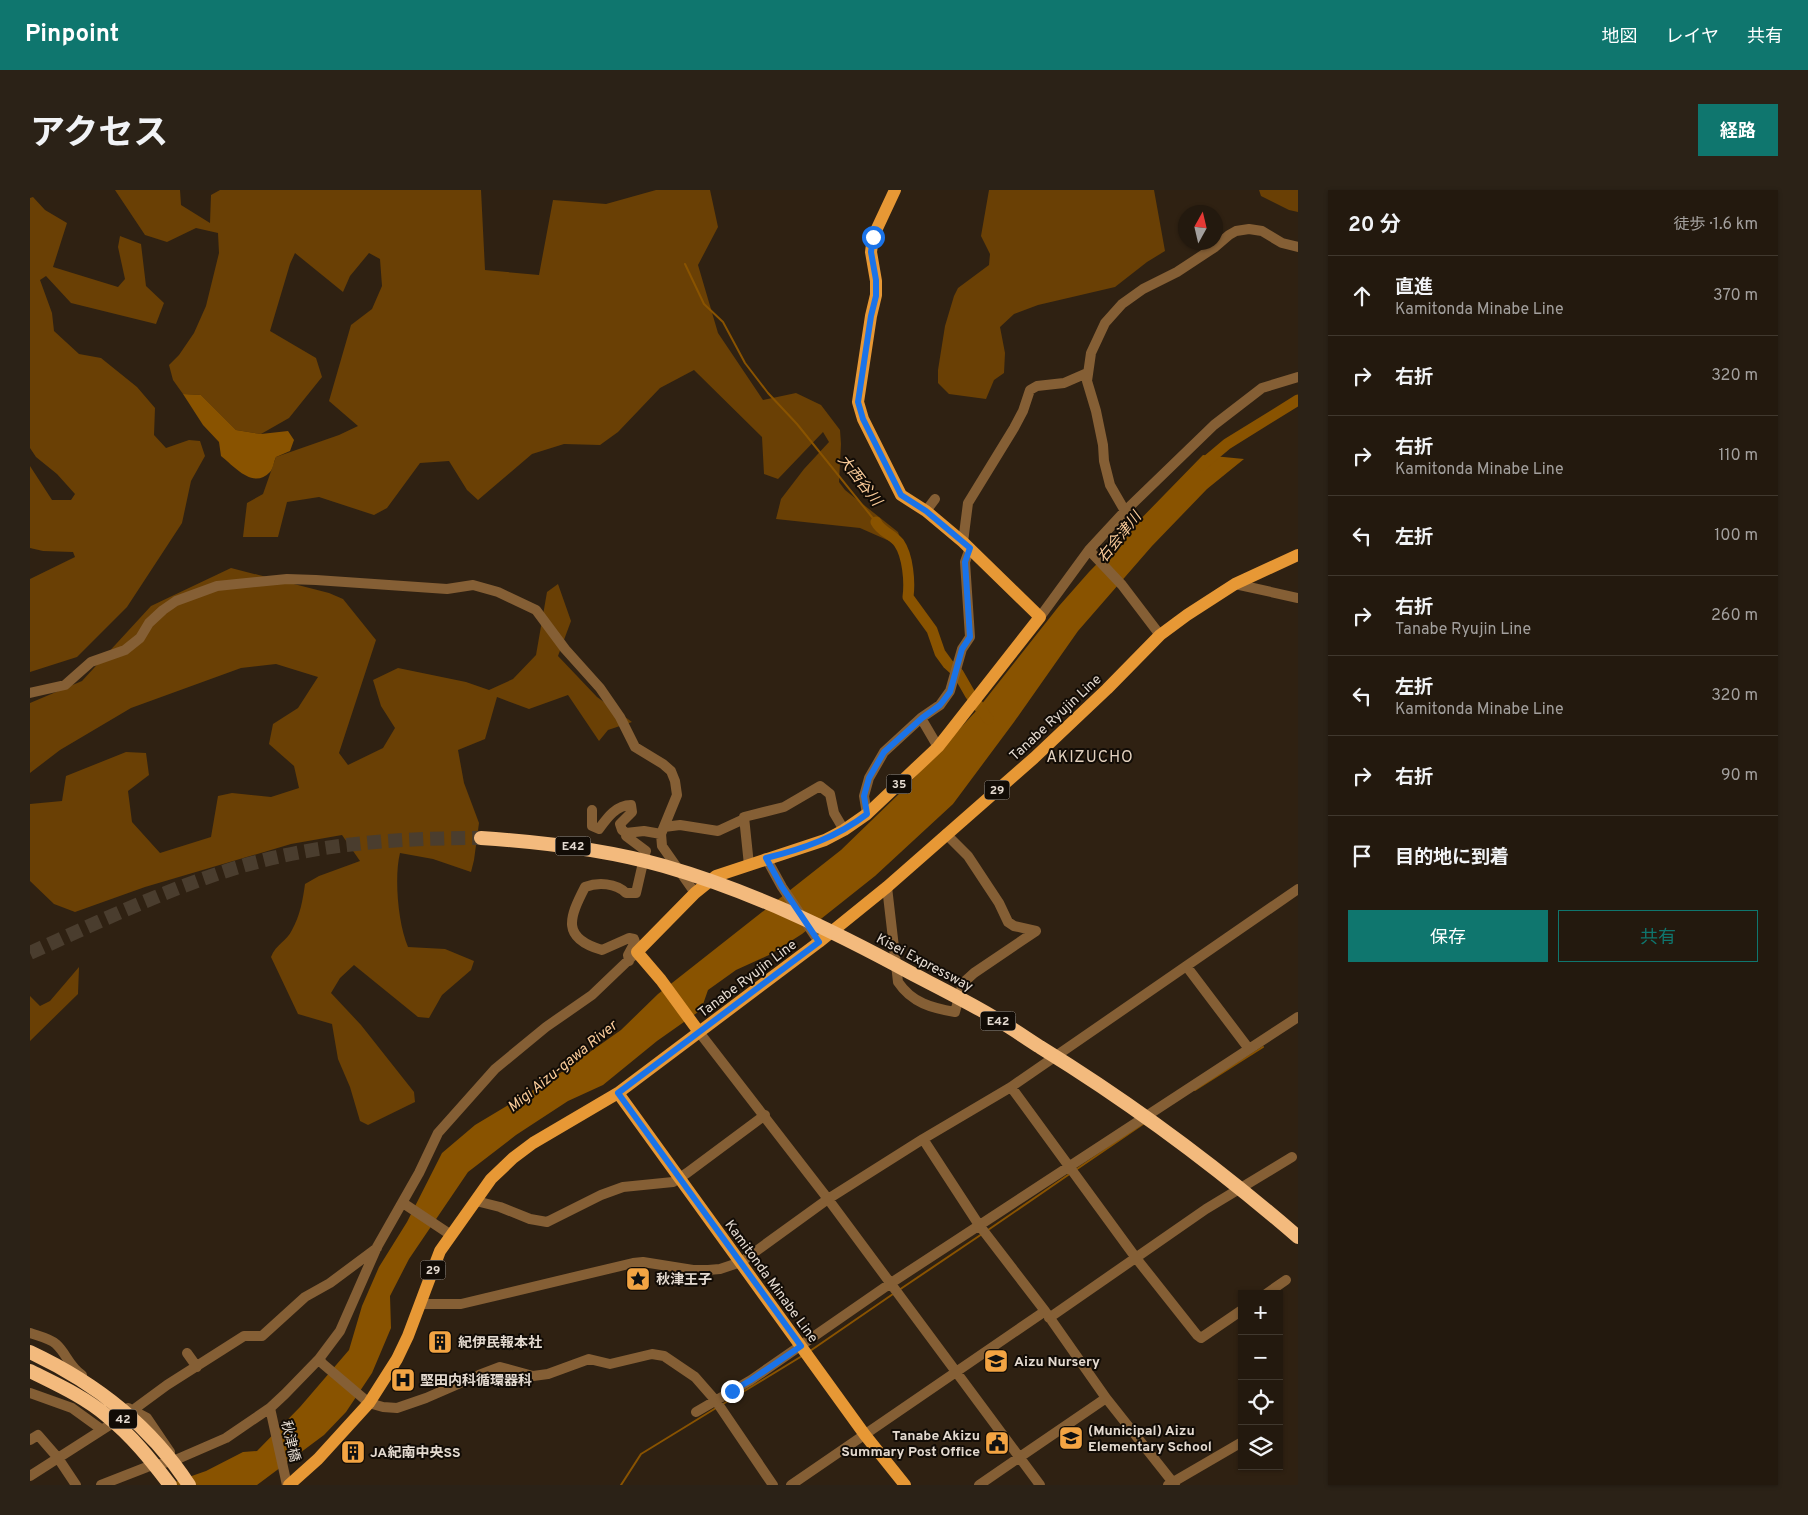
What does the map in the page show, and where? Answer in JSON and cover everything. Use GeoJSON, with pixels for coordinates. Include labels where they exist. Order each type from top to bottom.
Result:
{"type":"FeatureCollection","features":[{"type":"Feature","properties":{"kind":"highway","name":"Kisei Expressway"},"geometry":{"type":"LineString","coordinates":[[481,838],[569,845],[664,866],[739,891],[861,946],[982,1010],[1085,1075],[1152,1121],[1217,1170],[1298,1237]]}},
{"type":"Feature","properties":{"kind":"highway"},"geometry":{"type":"LineString","coordinates":[[30,1352],[44,1375],[119,1436],[160,1481]]}},
{"type":"Feature","properties":{"kind":"highway","name":"42"},"geometry":{"type":"LineString","coordinates":[[30,1361],[44,1375],[106,1415],[146,1453],[170,1485]]}},
{"type":"Feature","properties":{"kind":"highway","name":"42"},"geometry":{"type":"LineString","coordinates":[[30,1371],[85,1390],[111,1408],[157,1453],[181,1485]]}},
{"type":"Feature","properties":{"kind":"highway"},"geometry":{"type":"LineString","coordinates":[[44,1375],[121,1408],[160,1445],[189,1485]]}},
{"type":"Feature","properties":{"kind":"main road"},"geometry":{"type":"LineString","coordinates":[[895,190],[873,237],[871,252],[876,280],[876,296],[871,316],[858,402],[863,419],[901,495],[926,511],[967,545],[1040,617]]}},
{"type":"Feature","properties":{"kind":"main road","name":"Tanabe Ryujin Line"},"geometry":{"type":"LineString","coordinates":[[286,1481],[318,1459],[367,1401],[400,1351],[440,1251],[449,1234],[506,1165],[533,1142],[618,1093],[816,937],[887,887],[1034,758],[1107,689],[1160,635],[1235,584],[1298,555]]}},
{"type":"Feature","properties":{"kind":"main road","name":"35"},"geometry":{"type":"LineString","coordinates":[[633,956],[695,893],[716,876],[825,840],[867,814],[938,747],[1040,617]]}},
{"type":"Feature","properties":{"kind":"main road"},"geometry":{"type":"LineString","coordinates":[[633,956],[661,980],[697,1029]]}},
{"type":"Feature","properties":{"kind":"main road","name":"Kamitonda Minabe Line"},"geometry":{"type":"LineString","coordinates":[[618,1093],[865,1435],[905,1485]]}},
{"type":"Feature","properties":{"kind":"street"},"geometry":{"type":"LineString","coordinates":[[1125,511],[1110,485],[1087,373],[1091,353],[1105,323],[1122,304],[1143,290],[1177,272],[1236,231],[1249,229],[1262,231],[1282,244],[1298,247]]}},
{"type":"Feature","properties":{"kind":"street"},"geometry":{"type":"LineString","coordinates":[[867,814],[864,796],[869,778],[884,752],[922,718],[940,705],[950,692],[962,649],[970,637],[965,562],[968,503],[1014,428],[1023,411],[1030,390],[1037,386],[1064,383],[1087,373]]}},
{"type":"Feature","properties":{"kind":"street"},"geometry":{"type":"LineString","coordinates":[[1040,617],[1093,554],[1125,511],[1214,425],[1262,388],[1298,377]]}},
{"type":"Feature","properties":{"kind":"street"},"geometry":{"type":"LineString","coordinates":[[926,511],[935,499]]}},
{"type":"Feature","properties":{"kind":"street"},"geometry":{"type":"LineString","coordinates":[[1093,554],[1122,585],[1160,635]]}},
{"type":"Feature","properties":{"kind":"street"},"geometry":{"type":"LineString","coordinates":[[30,693],[64,686],[91,662],[125,650],[140,638],[149,623],[176,601],[217,586],[287,580],[326,580],[447,589],[473,585],[498,592],[536,610],[565,649],[600,688],[620,717],[635,746],[671,771],[677,795],[662,830],[662,846],[695,893]]}},
{"type":"Feature","properties":{"kind":"street"},"geometry":{"type":"LineString","coordinates":[[1235,584],[1298,598]]}},
{"type":"Feature","properties":{"kind":"street"},"geometry":{"type":"LineString","coordinates":[[922,718],[938,747]]}},
{"type":"Feature","properties":{"kind":"street"},"geometry":{"type":"LineString","coordinates":[[626,833],[662,830],[680,825],[718,831],[744,820],[744,818],[784,806],[820,786],[830,794],[834,813],[844,830]]}},
{"type":"Feature","properties":{"kind":"street"},"geometry":{"type":"LineString","coordinates":[[592,810],[592,826],[599,829],[611,814],[624,805],[631,805],[632,812],[620,824],[626,836],[646,851],[645,854]]}},
{"type":"Feature","properties":{"kind":"street"},"geometry":{"type":"LineString","coordinates":[[744,820],[749,865]]}},
{"type":"Feature","properties":{"kind":"street"},"geometry":{"type":"LineString","coordinates":[[887,887],[898,982],[906,994],[933,1008],[955,1012],[963,983],[1036,930],[1014,926],[1008,922],[999,903],[968,856],[946,834]]}},
{"type":"Feature","properties":{"kind":"street"},"geometry":{"type":"LineString","coordinates":[[766,858],[782,887],[816,937]]}},
{"type":"Feature","properties":{"kind":"street"},"geometry":{"type":"LineString","coordinates":[[101,1485],[147,1467],[176,1465],[226,1438],[270,1412],[321,1361],[340,1332],[377,1248],[404,1204],[438,1133],[495,1069],[546,1027],[592,995],[633,956],[628,955],[635,942],[634,939],[629,938],[602,950],[582,942],[572,928],[572,915],[586,888],[592,885],[602,884],[621,887],[626,893],[636,893],[642,867]]}},
{"type":"Feature","properties":{"kind":"street"},"geometry":{"type":"LineString","coordinates":[[420,1304],[461,1304],[633,1262],[693,1270],[708,1270],[731,1266],[741,1262],[828,1199],[923,1139],[1011,1087],[1298,889]]}},
{"type":"Feature","properties":{"kind":"street"},"geometry":{"type":"LineString","coordinates":[[1187,967],[1249,1049]]}},
{"type":"Feature","properties":{"kind":"street"},"geometry":{"type":"LineString","coordinates":[[696,1412],[751,1380],[890,1283],[1298,1017]]}},
{"type":"Feature","properties":{"kind":"street"},"geometry":{"type":"LineString","coordinates":[[697,1029],[828,1199],[1040,1485]]}},
{"type":"Feature","properties":{"kind":"street"},"geometry":{"type":"LineString","coordinates":[[1011,1087],[1136,1258],[1196,1335],[1201,1338],[1238,1313]]}},
{"type":"Feature","properties":{"kind":"street"},"geometry":{"type":"LineString","coordinates":[[476,1201],[500,1207],[530,1219],[547,1222],[601,1195],[623,1188],[673,1182],[764,1115]]}},
{"type":"Feature","properties":{"kind":"street"},"geometry":{"type":"LineString","coordinates":[[923,1139],[979,1225],[1047,1314],[1106,1398],[1172,1484],[1238,1444]]}},
{"type":"Feature","properties":{"kind":"street"},"geometry":{"type":"LineString","coordinates":[[791,1485],[956,1371],[1136,1258],[1206,1209],[1292,1157]]}},
{"type":"Feature","properties":{"kind":"street"},"geometry":{"type":"LineString","coordinates":[[404,1204],[449,1234]]}},
{"type":"Feature","properties":{"kind":"street"},"geometry":{"type":"LineString","coordinates":[[30,1476],[244,1336],[262,1336],[305,1297],[330,1283],[377,1248]]}},
{"type":"Feature","properties":{"kind":"street"},"geometry":{"type":"LineString","coordinates":[[1272,1290],[1286,1280]]}},
{"type":"Feature","properties":{"kind":"street"},"geometry":{"type":"LineString","coordinates":[[30,1333],[50,1340],[57,1345],[75,1370],[122,1404],[147,1418],[170,1449],[176,1465]]}},
{"type":"Feature","properties":{"kind":"street"},"geometry":{"type":"LineString","coordinates":[[186,1354],[197,1367]]}},
{"type":"Feature","properties":{"kind":"street"},"geometry":{"type":"LineString","coordinates":[[321,1361],[367,1401],[383,1407],[397,1408],[500,1368],[533,1376],[548,1374],[589,1359],[610,1364],[652,1354],[664,1356],[695,1377],[716,1400],[773,1485]]}},
{"type":"Feature","properties":{"kind":"street"},"geometry":{"type":"LineString","coordinates":[[30,1393],[72,1408],[101,1429]]}},
{"type":"Feature","properties":{"kind":"street"},"geometry":{"type":"LineString","coordinates":[[980,1485],[1106,1398]]}},
{"type":"Feature","properties":{"kind":"street","name":"秋津橋"},"geometry":{"type":"LineString","coordinates":[[270,1412],[286,1481]]}},
{"type":"Feature","properties":{"kind":"street"},"geometry":{"type":"LineString","coordinates":[[37,1435],[58,1458],[76,1485]]}},
{"type":"Feature","properties":{"kind":"shaded area"},"geometry":{"type":"Polygon","coordinates":[[[115,190],[180,190],[181,205],[210,223],[211,195],[220,190],[481,190],[485,270],[539,275],[553,200],[606,204],[656,190],[710,190],[718,227],[698,265],[718,333],[763,400],[796,393],[821,405],[840,430],[839,482],[845,490],[898,532],[903,547],[860,528],[776,519],[781,499],[804,469],[829,442],[823,432],[778,479],[764,474],[762,437],[694,370],[660,388],[618,432],[600,445],[564,444],[532,454],[478,500],[467,490],[449,461],[420,463],[387,508],[374,515],[319,497],[287,502],[278,537],[243,537],[247,503],[263,494],[276,457],[339,435],[358,426],[329,401],[351,325],[372,309],[382,286],[380,259],[369,253],[350,276],[343,292],[295,253],[270,331],[316,358],[322,377],[289,418],[261,434],[236,430],[201,395],[183,394],[173,380],[169,365],[179,355],[194,333],[206,306],[219,253],[218,233],[196,228],[167,242],[145,235],[115,190]]]}},
{"type":"Feature","properties":{"kind":"shaded area"},"geometry":{"type":"Polygon","coordinates":[[[989,190],[1154,190],[1165,251],[1147,262],[1115,287],[1038,305],[1014,314],[1000,327],[1005,353],[1004,373],[994,380],[986,399],[949,394],[938,383],[938,370],[945,326],[954,296],[958,288],[989,265],[990,254],[981,236],[989,190]]]}},
{"type":"Feature","properties":{"kind":"shaded area"},"geometry":{"type":"Polygon","coordinates":[[[1259,190],[1298,190],[1298,212],[1289,210],[1261,196],[1259,190]]]}},
{"type":"Feature","properties":{"kind":"shaded area"},"geometry":{"type":"Polygon","coordinates":[[[33,197],[45,210],[67,223],[53,267],[118,287],[125,279],[118,247],[120,236],[141,244],[146,286],[164,303],[156,324],[71,303],[46,276],[40,280],[52,313],[54,331],[79,354],[101,358],[137,387],[155,408],[154,435],[166,448],[189,440],[200,441],[205,456],[191,481],[182,523],[127,607],[77,657],[30,672],[30,579],[75,557],[73,552],[43,551],[30,548],[30,466],[52,500],[71,500],[75,494],[57,474],[36,457],[30,448],[30,198],[33,197]]]}},
{"type":"Feature","properties":{"kind":"shaded area"},"geometry":{"type":"Polygon","coordinates":[[[183,394],[201,395],[236,430],[261,434],[288,431],[294,440],[290,451],[276,457],[271,471],[264,477],[250,477],[244,474],[221,456],[219,442],[203,425],[183,394]]]}},
{"type":"Feature","properties":{"kind":"shaded area"},"geometry":{"type":"Polygon","coordinates":[[[1203,455],[1244,459],[1207,489],[1152,546],[1078,631],[953,804],[875,876],[802,934],[769,955],[736,970],[708,990],[701,1010],[657,1041],[603,1085],[568,1101],[516,1135],[468,1172],[409,1259],[390,1296],[391,1328],[372,1373],[346,1412],[324,1435],[257,1485],[166,1485],[206,1471],[243,1452],[257,1451],[300,1407],[349,1350],[362,1306],[379,1267],[407,1222],[442,1153],[475,1125],[553,1078],[621,1030],[658,994],[841,850],[902,791],[977,710],[1059,606],[1089,572],[1203,455]]]}},
{"type":"Feature","properties":{"kind":"shaded area"},"geometry":{"type":"Polygon","coordinates":[[[231,568],[329,593],[343,599],[376,640],[339,753],[348,765],[383,748],[395,728],[381,706],[373,680],[398,668],[466,682],[489,690],[513,679],[536,655],[547,592],[558,584],[571,621],[558,656],[597,697],[632,722],[608,730],[599,741],[568,695],[529,709],[497,697],[485,739],[458,750],[464,783],[479,823],[471,872],[433,859],[400,853],[397,887],[399,913],[408,947],[445,949],[474,961],[471,970],[442,995],[429,1018],[418,1017],[354,965],[340,978],[331,993],[361,1025],[414,1092],[415,1102],[368,1125],[360,1121],[350,1087],[338,1059],[332,1024],[298,1014],[271,957],[295,925],[301,907],[305,884],[319,876],[360,861],[342,835],[291,844],[145,887],[75,912],[54,904],[30,881],[30,804],[62,801],[66,776],[126,752],[146,753],[149,775],[128,791],[132,822],[160,853],[211,837],[218,796],[232,793],[271,797],[299,788],[294,766],[269,744],[273,724],[298,708],[318,677],[276,664],[241,668],[131,708],[60,750],[30,773],[30,703],[82,681],[151,606],[231,568]]]}},
{"type":"Feature","properties":{"kind":"shaded area"},"geometry":{"type":"Polygon","coordinates":[[[79,967],[78,994],[30,1041],[30,996],[40,1006],[50,1001],[79,967]]]}},
{"type":"Feature","properties":{"kind":"waterway","name":"大西谷川"},"geometry":{"type":"LineString","coordinates":[[685,264],[704,304],[723,322],[745,363],[876,522]]}},
{"type":"Feature","properties":{"kind":"waterway","name":"右会津川"},"geometry":{"type":"LineString","coordinates":[[1202,465],[1227,444],[1298,400]]}},
{"type":"Feature","properties":{"kind":"waterway","name":"大西谷川"},"geometry":{"type":"LineString","coordinates":[[876,522],[902,548],[908,569],[908,597],[932,630],[940,653],[958,673],[988,719]]}},
{"type":"Feature","properties":{"kind":"waterway"},"geometry":{"type":"LineString","coordinates":[[1195,1090],[1263,1047]]}},
{"type":"Feature","properties":{"kind":"waterway"},"geometry":{"type":"LineString","coordinates":[[1077,1169],[1143,1124]]}},
{"type":"Feature","properties":{"kind":"waterway"},"geometry":{"type":"LineString","coordinates":[[988,1230],[1071,1173]]}},
{"type":"Feature","properties":{"kind":"waterway"},"geometry":{"type":"LineString","coordinates":[[899,1290],[982,1234]]}},
{"type":"Feature","properties":{"kind":"waterway"},"geometry":{"type":"LineString","coordinates":[[810,1351],[893,1294]]}},
{"type":"Feature","properties":{"kind":"waterway"},"geometry":{"type":"LineString","coordinates":[[723,1404],[802,1356]]}},
{"type":"Feature","properties":{"kind":"waterway"},"geometry":{"type":"LineString","coordinates":[[621,1485],[641,1454],[716,1408]]}},
{"type":"Feature","properties":{"kind":"tunnel"},"geometry":{"type":"LineString","coordinates":[[30,953],[176,889],[257,862],[289,854],[352,844],[416,839],[481,838]]}},
{"type":"Feature","properties":{"kind":"place","name":"秋津王子"},"geometry":{"type":"Point","coordinates":[638,1279]}},
{"type":"Feature","properties":{"kind":"place","name":"紀伊民報本社"},"geometry":{"type":"Point","coordinates":[440,1342]}},
{"type":"Feature","properties":{"kind":"place","name":"Aizu Nursery"},"geometry":{"type":"Point","coordinates":[996,1361]}},
{"type":"Feature","properties":{"kind":"place","name":"堅田内科循環器科"},"geometry":{"type":"Point","coordinates":[403,1380]}},
{"type":"Feature","properties":{"kind":"place","name":"(Municipal) Aizu Elementary School"},"geometry":{"type":"Point","coordinates":[1071,1438]}},
{"type":"Feature","properties":{"kind":"place","name":"Tanabe Akizu Summary Post Office"},"geometry":{"type":"Point","coordinates":[997,1443]}},
{"type":"Feature","properties":{"kind":"place","name":"JA紀南中央SS"},"geometry":{"type":"Point","coordinates":[353,1452]}},
{"type":"Feature","properties":{"kind":"district","name":"AKIZUCHO"},"geometry":{"type":"Point","coordinates":[1090,756]}},
{"type":"Feature","properties":{"kind":"route"},"geometry":{"type":"LineString","coordinates":[[732,1391],[801,1346],[618,1093],[819,942],[782,887],[766,858],[791,852],[825,840],[867,814],[864,796],[869,778],[884,752],[898,738],[940,705],[950,692],[962,649],[970,637],[965,562],[970,548],[926,511],[901,495],[863,419],[858,402],[871,316],[876,296],[876,280],[871,252],[873,237]]}},
{"type":"Feature","properties":{"kind":"water label","name":"Migi Aizu-gawa River"},"geometry":{"type":"Point","coordinates":[562,1066]}}]}
